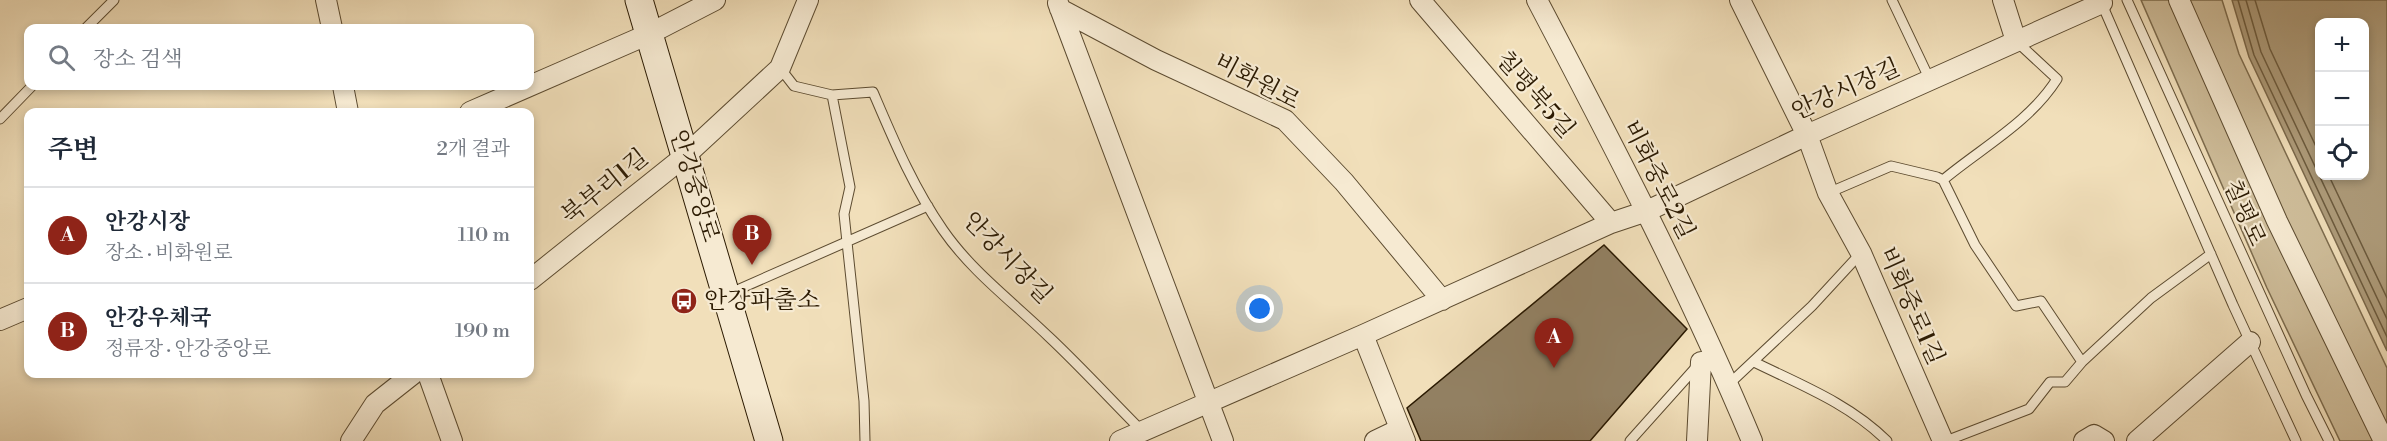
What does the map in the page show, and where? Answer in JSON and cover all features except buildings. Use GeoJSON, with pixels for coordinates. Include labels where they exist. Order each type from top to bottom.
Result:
{"type":"FeatureCollection","features":[{"type":"Feature","properties":{"kind":"main road","name":"안강중앙로"},"geometry":{"type":"LineString","coordinates":[[639,0],[769,441]]}},
{"type":"Feature","properties":{"kind":"street"},"geometry":{"type":"LineString","coordinates":[[326,0],[331,24]]}},
{"type":"Feature","properties":{"kind":"street"},"geometry":{"type":"LineString","coordinates":[[534,84],[649,33],[715,0]]}},
{"type":"Feature","properties":{"kind":"street"},"geometry":{"type":"LineString","coordinates":[[685,156],[780,68],[808,0]]}},
{"type":"Feature","properties":{"kind":"street","name":"칠평북5길"},"geometry":{"type":"LineString","coordinates":[[1420,0],[1611,223]]}},
{"type":"Feature","properties":{"kind":"street","name":"비화중로2길"},"geometry":{"type":"LineString","coordinates":[[1537,0],[1647,211],[1706,355],[1728,385],[1752,441]]}},
{"type":"Feature","properties":{"kind":"street","name":"비화중로1길"},"geometry":{"type":"LineString","coordinates":[[1740,0],[1808,135],[1828,193],[1861,254],[1945,441]]}},
{"type":"Feature","properties":{"kind":"street"},"geometry":{"type":"LineString","coordinates":[[2003,0],[2016,41]]}},
{"type":"Feature","properties":{"kind":"street"},"geometry":{"type":"LineString","coordinates":[[2179,0],[2277,221],[2384,441]]}},
{"type":"Feature","properties":{"kind":"street","name":"안강시장길"},"geometry":{"type":"LineString","coordinates":[[1611,223],[1647,211],[2101,2]]}},
{"type":"Feature","properties":{"kind":"street","name":"비화원로"},"geometry":{"type":"LineString","coordinates":[[1059,4],[1156,60],[1285,120],[1344,182],[1442,300]]}},
{"type":"Feature","properties":{"kind":"street","name":"비화원로"},"geometry":{"type":"LineString","coordinates":[[1059,4],[1223,441]]}},
{"type":"Feature","properties":{"kind":"street"},"geometry":{"type":"LineString","coordinates":[[344,90],[347,108]]}},
{"type":"Feature","properties":{"kind":"street"},"geometry":{"type":"LineString","coordinates":[[479,108],[520,90]]}},
{"type":"Feature","properties":{"kind":"street","name":"북부리1길"},"geometry":{"type":"LineString","coordinates":[[534,277],[685,156]]}},
{"type":"Feature","properties":{"kind":"street"},"geometry":{"type":"LineString","coordinates":[[1120,441],[1611,223]]}},
{"type":"Feature","properties":{"kind":"street"},"geometry":{"type":"LineString","coordinates":[[0,320],[24,310]]}},
{"type":"Feature","properties":{"kind":"street"},"geometry":{"type":"LineString","coordinates":[[1363,335],[1403,435],[1375,441]]}},
{"type":"Feature","properties":{"kind":"street"},"geometry":{"type":"LineString","coordinates":[[2137,441],[2250,342]]}},
{"type":"Feature","properties":{"kind":"street"},"geometry":{"type":"LineString","coordinates":[[1697,441],[1706,355]]}},
{"type":"Feature","properties":{"kind":"street"},"geometry":{"type":"LineString","coordinates":[[351,441],[375,404],[408,378]]}},
{"type":"Feature","properties":{"kind":"street"},"geometry":{"type":"LineString","coordinates":[[429,378],[452,441]]}},
{"type":"Feature","properties":{"kind":"street"},"geometry":{"type":"LineString","coordinates":[[2084,441],[2094,435],[2104,441]]}},
{"type":"Feature","properties":{"kind":"lane"},"geometry":{"type":"LineString","coordinates":[[90,24],[114,0]]}},
{"type":"Feature","properties":{"kind":"lane"},"geometry":{"type":"LineString","coordinates":[[1892,0],[1930,80]]}},
{"type":"Feature","properties":{"kind":"lane","name":"칠평로"},"geometry":{"type":"LineString","coordinates":[[2127,0],[2306,396],[2329,441]]}},
{"type":"Feature","properties":{"kind":"lane","name":"칠평로"},"geometry":{"type":"LineString","coordinates":[[2101,2],[2211,255],[2296,441]]}},
{"type":"Feature","properties":{"kind":"lane"},"geometry":{"type":"LineString","coordinates":[[1943,180],[1972,156],[2006,134],[2049,91],[2057,79],[2016,41]]}},
{"type":"Feature","properties":{"kind":"lane"},"geometry":{"type":"LineString","coordinates":[[780,68],[794,87],[832,95],[850,187],[844,214],[864,401],[865,441]]}},
{"type":"Feature","properties":{"kind":"lane"},"geometry":{"type":"LineString","coordinates":[[0,119],[28,90]]}},
{"type":"Feature","properties":{"kind":"lane","name":"안강시장길"},"geometry":{"type":"LineString","coordinates":[[832,95],[873,92],[910,178],[944,232],[969,262],[1018,310],[1048,335],[1142,431]]}},
{"type":"Feature","properties":{"kind":"lane"},"geometry":{"type":"LineString","coordinates":[[1828,193],[1891,166],[1943,180],[1975,245],[2016,306],[2041,301],[2082,362]]}},
{"type":"Feature","properties":{"kind":"lane"},"geometry":{"type":"LineString","coordinates":[[726,295],[928,206]]}},
{"type":"Feature","properties":{"kind":"lane"},"geometry":{"type":"LineString","coordinates":[[1728,385],[1812,306],[1861,254]]}},
{"type":"Feature","properties":{"kind":"lane","name":"비화중로1길"},"geometry":{"type":"LineString","coordinates":[[1945,441],[2029,409],[2050,382],[2065,382],[2082,362],[2151,298],[2211,255]]}},
{"type":"Feature","properties":{"kind":"lane"},"geometry":{"type":"LineString","coordinates":[[1630,441],[1706,355]]}},
{"type":"Feature","properties":{"kind":"lane"},"geometry":{"type":"LineString","coordinates":[[1754,362],[1830,398],[1871,425],[1887,441]]}},
{"type":"Feature","properties":{"kind":"shaded area"},"geometry":{"type":"Polygon","coordinates":[[[2141,0],[2222,0],[2239,54],[2387,368],[2387,441],[2340,441],[2267,288],[2141,0]]]}},
{"type":"Feature","properties":{"kind":"water"},"geometry":{"type":"Polygon","coordinates":[[[2232,0],[2387,0],[2387,351],[2249,57],[2232,0]]]}},
{"type":"Feature","properties":{"kind":"place","name":"안강우체국"},"geometry":{"type":"Point","coordinates":[752,265]}},
{"type":"Feature","properties":{"kind":"place","name":"안강파출소"},"geometry":{"type":"Point","coordinates":[684,301]}},
{"type":"Feature","properties":{"kind":"place","name":"안강시장"},"geometry":{"type":"Point","coordinates":[1554,368]}}]}
